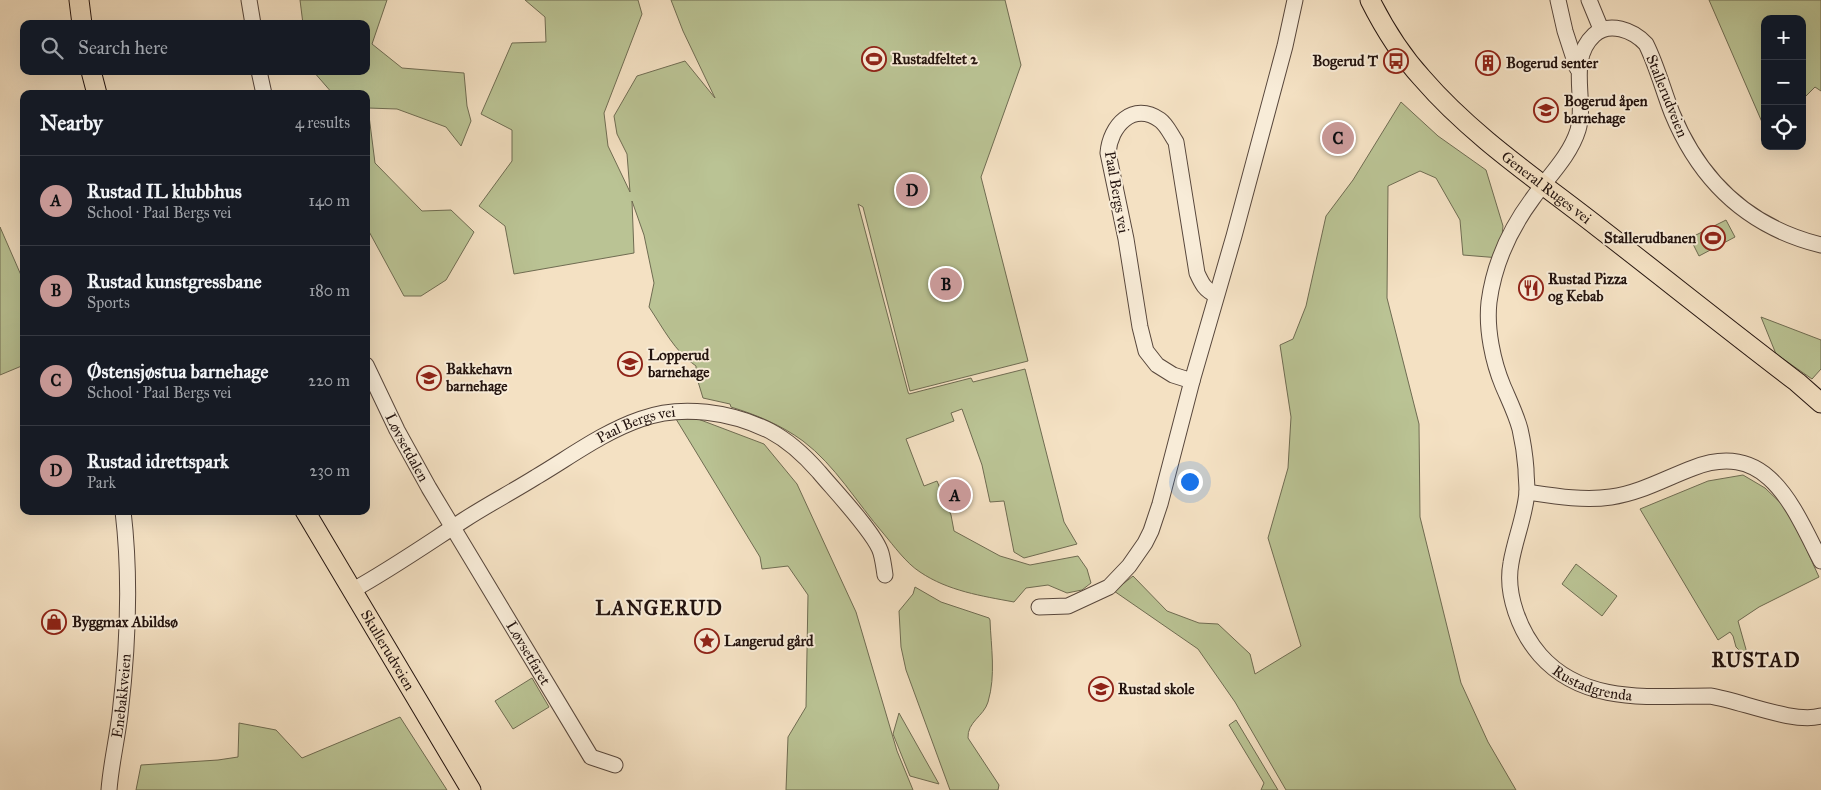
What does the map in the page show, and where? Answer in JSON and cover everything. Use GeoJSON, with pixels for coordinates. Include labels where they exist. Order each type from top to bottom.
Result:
{"type":"FeatureCollection","features":[{"type":"Feature","properties":{"kind":"main road"},"geometry":{"type":"LineString","coordinates":[[78,0],[81,20]]}},
{"type":"Feature","properties":{"kind":"main road","name":"General Ruges vei"},"geometry":{"type":"LineString","coordinates":[[1370,0],[1381,21],[1409,62],[1439,97],[1470,126],[1797,382],[1821,403]]}},
{"type":"Feature","properties":{"kind":"main road"},"geometry":{"type":"LineString","coordinates":[[92,75],[96,90]]}},
{"type":"Feature","properties":{"kind":"main road","name":"Skullerudveien"},"geometry":{"type":"LineString","coordinates":[[307,515],[471,790]]}},
{"type":"Feature","properties":{"kind":"street"},"geometry":{"type":"LineString","coordinates":[[249,0],[252,20]]}},
{"type":"Feature","properties":{"kind":"street"},"geometry":{"type":"LineString","coordinates":[[1039,607],[1068,606],[1109,587],[1139,554],[1151,531],[1234,236],[1285,46],[1295,0]]}},
{"type":"Feature","properties":{"kind":"street"},"geometry":{"type":"LineString","coordinates":[[1558,0],[1565,31],[1579,72]]}},
{"type":"Feature","properties":{"kind":"street"},"geometry":{"type":"LineString","coordinates":[[1544,185],[1570,148],[1578,129],[1581,106],[1579,72],[1582,51],[1593,36],[1602,29],[1589,0]]}},
{"type":"Feature","properties":{"kind":"street","name":"Stallerudveien"},"geometry":{"type":"LineString","coordinates":[[1602,29],[1609,27],[1626,30],[1646,44],[1672,113],[1687,143],[1717,185],[1744,211],[1756,219],[1780,232],[1821,245]]}},
{"type":"Feature","properties":{"kind":"street"},"geometry":{"type":"LineString","coordinates":[[260,75],[263,90]]}},
{"type":"Feature","properties":{"kind":"street","name":"Paal Bergs vei"},"geometry":{"type":"LineString","coordinates":[[1192,381],[1173,375],[1157,365],[1146,351],[1142,336],[1124,230],[1108,152],[1109,141],[1113,132],[1126,118],[1134,114],[1153,116],[1161,120],[1176,142],[1198,273],[1206,289],[1216,295]]}},
{"type":"Feature","properties":{"kind":"street","name":"Rustadgrenda"},"geometry":{"type":"LineString","coordinates":[[1544,185],[1518,221],[1502,251],[1492,282],[1489,304],[1493,350],[1502,384],[1517,422],[1523,444],[1527,492],[1510,565],[1512,595],[1524,632],[1540,655],[1565,677],[1594,690],[1614,695],[1710,696],[1796,717],[1809,718],[1821,716]]}},
{"type":"Feature","properties":{"kind":"street","name":"Løvsetdalen"},"geometry":{"type":"LineString","coordinates":[[370,373],[408,449],[453,527]]}},
{"type":"Feature","properties":{"kind":"street","name":"Paal Bergs vei"},"geometry":{"type":"LineString","coordinates":[[352,590],[378,576],[453,527],[589,444],[643,418],[676,412],[708,412],[740,419],[770,432],[796,449],[830,484],[867,530],[881,552],[885,575]]}},
{"type":"Feature","properties":{"kind":"street"},"geometry":{"type":"LineString","coordinates":[[1527,492],[1570,498],[1598,499],[1649,487],[1688,470],[1714,462],[1739,463],[1752,466],[1769,477],[1788,500],[1821,561]]}},
{"type":"Feature","properties":{"kind":"street","name":"Enebakkveien"},"geometry":{"type":"LineString","coordinates":[[109,790],[111,765],[119,723],[126,632],[129,568],[123,515]]}},
{"type":"Feature","properties":{"kind":"street","name":"Løvsetfaret"},"geometry":{"type":"LineString","coordinates":[[453,527],[591,757],[615,765]]}},
{"type":"Feature","properties":{"kind":"green space"},"geometry":{"type":"Polygon","coordinates":[[[300,0],[387,0],[372,44],[402,68],[464,73],[467,106],[471,121],[461,146],[446,127],[397,109],[370,108],[370,90],[330,90],[316,75],[370,75],[370,20],[302,20],[300,0]]]}},
{"type":"Feature","properties":{"kind":"green space"},"geometry":{"type":"Polygon","coordinates":[[[525,0],[638,0],[642,14],[604,113],[608,146],[630,192],[627,154],[617,134],[614,116],[637,76],[685,61],[715,98],[683,31],[671,0],[1005,0],[1021,65],[981,177],[1028,361],[910,391],[863,207],[858,204],[909,394],[971,378],[973,382],[1025,369],[1064,522],[1077,544],[1024,558],[1014,552],[1004,501],[990,502],[982,465],[962,409],[951,413],[954,421],[906,439],[924,486],[937,481],[951,515],[954,531],[1000,556],[1030,565],[1078,556],[1087,569],[1091,583],[1082,590],[1067,593],[1048,585],[1026,588],[1014,602],[966,592],[942,584],[920,572],[905,559],[836,473],[803,441],[777,425],[731,407],[730,404],[703,398],[696,375],[696,366],[676,347],[649,307],[654,283],[644,235],[632,201],[634,253],[514,274],[505,226],[479,206],[512,161],[512,130],[481,114],[512,43],[546,42],[545,17],[525,0]]]}},
{"type":"Feature","properties":{"kind":"green space"},"geometry":{"type":"Polygon","coordinates":[[[1709,0],[1821,0],[1821,91],[1815,87],[1806,96],[1806,15],[1761,15],[1761,120],[1709,0]]]}},
{"type":"Feature","properties":{"kind":"green space"},"geometry":{"type":"Polygon","coordinates":[[[1401,102],[1438,136],[1486,170],[1503,226],[1500,258],[1463,255],[1460,220],[1436,178],[1420,171],[1388,186],[1387,298],[1419,424],[1420,517],[1461,683],[1488,742],[1516,790],[1286,790],[1235,702],[1198,649],[1114,591],[1133,576],[1167,611],[1199,623],[1218,624],[1250,654],[1255,674],[1301,646],[1268,538],[1288,468],[1291,417],[1280,345],[1293,339],[1306,306],[1326,216],[1353,180],[1401,102]]]}},
{"type":"Feature","properties":{"kind":"green space"},"geometry":{"type":"Polygon","coordinates":[[[370,124],[375,163],[422,211],[451,210],[474,232],[446,280],[421,296],[404,296],[370,233],[370,124]]]}},
{"type":"Feature","properties":{"kind":"green space","name":"Stallerudbanen"},"geometry":{"type":"Polygon","coordinates":[[[1726,220],[1735,237],[1699,256],[1690,238],[1726,220]]]}},
{"type":"Feature","properties":{"kind":"green space"},"geometry":{"type":"Polygon","coordinates":[[[0,227],[20,273],[20,367],[0,375],[0,227]]]}},
{"type":"Feature","properties":{"kind":"green space"},"geometry":{"type":"Polygon","coordinates":[[[1761,317],[1821,340],[1821,369],[1812,379],[1776,354],[1761,317]]]}},
{"type":"Feature","properties":{"kind":"green space"},"geometry":{"type":"Polygon","coordinates":[[[676,419],[698,419],[764,444],[797,484],[856,612],[897,751],[913,790],[786,790],[788,737],[806,707],[808,595],[788,566],[762,569],[760,557],[676,419]]]}},
{"type":"Feature","properties":{"kind":"green space"},"geometry":{"type":"Polygon","coordinates":[[[1743,475],[1765,488],[1789,511],[1819,577],[1759,607],[1738,621],[1749,660],[1736,647],[1730,632],[1718,640],[1640,509],[1708,481],[1743,475]]]}},
{"type":"Feature","properties":{"kind":"green space"},"geometry":{"type":"Polygon","coordinates":[[[1576,564],[1617,596],[1602,616],[1562,584],[1576,564]]]}},
{"type":"Feature","properties":{"kind":"green space"},"geometry":{"type":"Polygon","coordinates":[[[915,587],[941,602],[989,618],[990,620],[992,682],[986,707],[970,728],[968,738],[999,785],[998,790],[950,790],[906,670],[901,647],[899,611],[913,594],[915,587]]]}},
{"type":"Feature","properties":{"kind":"green space"},"geometry":{"type":"Polygon","coordinates":[[[532,678],[549,707],[513,729],[495,701],[532,678]]]}},
{"type":"Feature","properties":{"kind":"green space"},"geometry":{"type":"Polygon","coordinates":[[[899,713],[939,784],[910,776],[893,734],[899,713]]]}},
{"type":"Feature","properties":{"kind":"green space"},"geometry":{"type":"Polygon","coordinates":[[[400,717],[447,790],[136,790],[141,765],[238,757],[239,723],[276,730],[302,758],[400,717]]]}},
{"type":"Feature","properties":{"kind":"green space"},"geometry":{"type":"Polygon","coordinates":[[[1236,720],[1278,790],[1261,790],[1264,783],[1229,725],[1236,720]]]}},
{"type":"Feature","properties":{"kind":"place","name":"Rustadfeltet 2"},"geometry":{"type":"Point","coordinates":[874,59]}},
{"type":"Feature","properties":{"kind":"place","name":"Bogerud T"},"geometry":{"type":"Point","coordinates":[1396,61]}},
{"type":"Feature","properties":{"kind":"place","name":"Bogerud senter"},"geometry":{"type":"Point","coordinates":[1488,63]}},
{"type":"Feature","properties":{"kind":"place","name":"Bogerud åpen barnehage"},"geometry":{"type":"Point","coordinates":[1546,110]}},
{"type":"Feature","properties":{"kind":"place","name":"Østensjøstua barnehage"},"geometry":{"type":"Point","coordinates":[1338,138]}},
{"type":"Feature","properties":{"kind":"place","name":"Rustad idrettspark"},"geometry":{"type":"Point","coordinates":[912,190]}},
{"type":"Feature","properties":{"kind":"place","name":"Stallerudbanen"},"geometry":{"type":"Point","coordinates":[1713,238]}},
{"type":"Feature","properties":{"kind":"place","name":"Rustad kunstgressbane"},"geometry":{"type":"Point","coordinates":[946,284]}},
{"type":"Feature","properties":{"kind":"place","name":"Rustad Pizza og Kebab"},"geometry":{"type":"Point","coordinates":[1531,288]}},
{"type":"Feature","properties":{"kind":"place","name":"Lopperud barnehage"},"geometry":{"type":"Point","coordinates":[630,364]}},
{"type":"Feature","properties":{"kind":"place","name":"Bakkehavn barnehage"},"geometry":{"type":"Point","coordinates":[429,378]}},
{"type":"Feature","properties":{"kind":"place","name":"Rustad IL klubbhus"},"geometry":{"type":"Point","coordinates":[955,495]}},
{"type":"Feature","properties":{"kind":"place","name":"Byggmax Abildsø"},"geometry":{"type":"Point","coordinates":[54,622]}},
{"type":"Feature","properties":{"kind":"place","name":"Langerud gård"},"geometry":{"type":"Point","coordinates":[707,641]}},
{"type":"Feature","properties":{"kind":"place","name":"Rustad skole"},"geometry":{"type":"Point","coordinates":[1101,689]}},
{"type":"Feature","properties":{"kind":"district","name":"LANGERUD"},"geometry":{"type":"Point","coordinates":[659,608]}},
{"type":"Feature","properties":{"kind":"district","name":"RUSTAD"},"geometry":{"type":"Point","coordinates":[1756,660]}}]}
